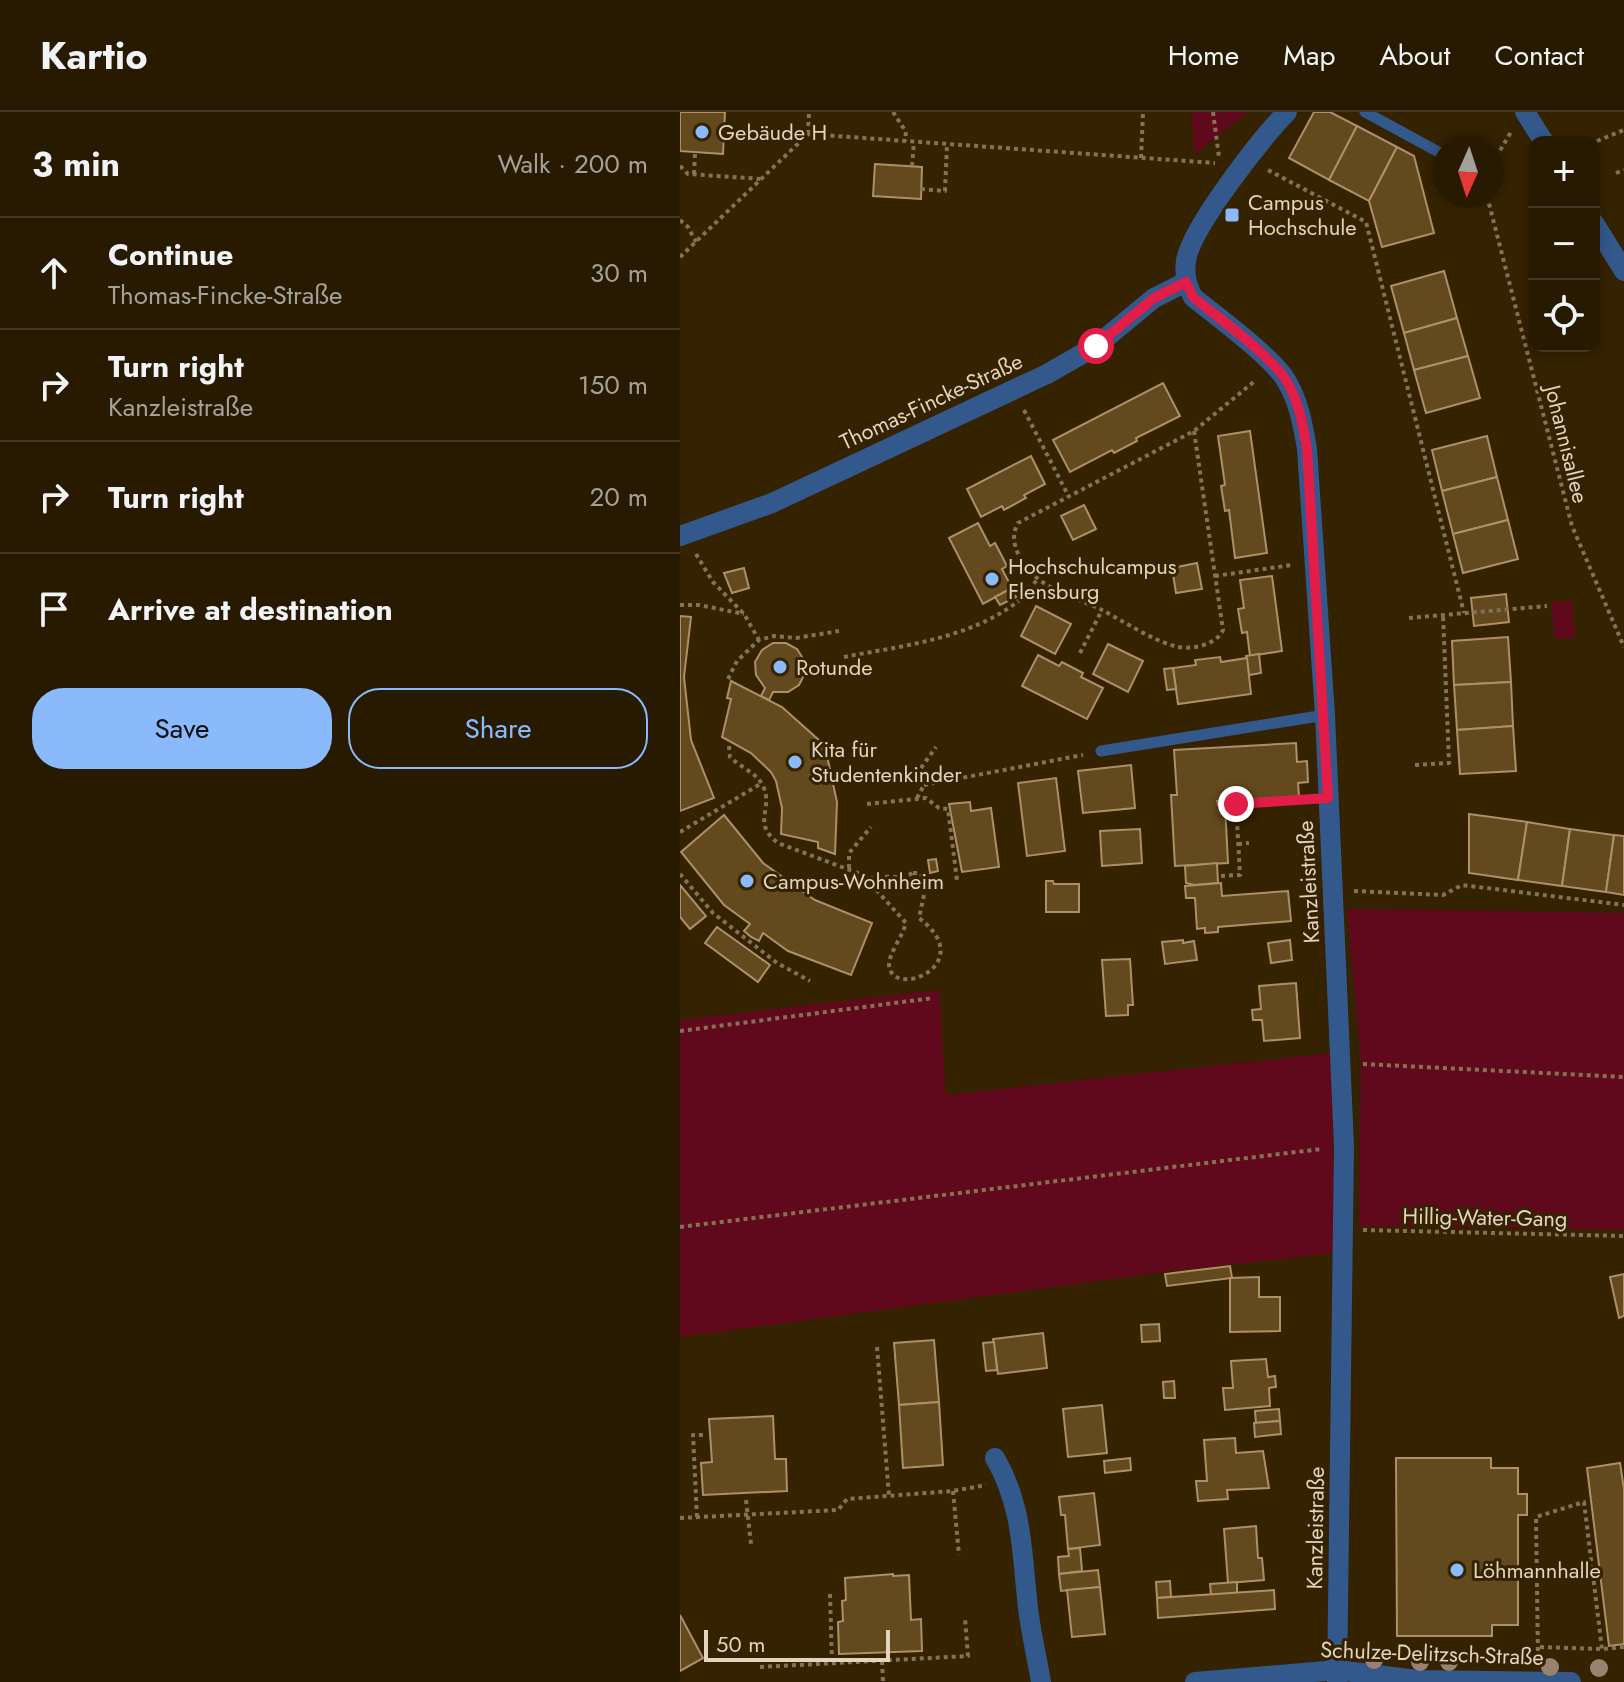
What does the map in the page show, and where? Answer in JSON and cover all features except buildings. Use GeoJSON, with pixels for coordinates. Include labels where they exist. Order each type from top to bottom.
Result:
{"type":"FeatureCollection","features":[{"type":"Feature","properties":{"kind":"street"},"geometry":{"type":"LineString","coordinates":[[1186,282],[1186,259],[1201,224],[1270,129],[1287,112]]}},
{"type":"Feature","properties":{"kind":"street"},"geometry":{"type":"LineString","coordinates":[[1527,115],[1540,136]]}},
{"type":"Feature","properties":{"kind":"street"},"geometry":{"type":"LineString","coordinates":[[1600,233],[1624,271]]}},
{"type":"Feature","properties":{"kind":"street","name":"Kanzleistraße"},"geometry":{"type":"LineString","coordinates":[[1186,282],[1193,297],[1275,366],[1287,380],[1300,413],[1307,449],[1325,715],[1344,1146],[1337,1676]]}},
{"type":"Feature","properties":{"kind":"street","name":"Thomas-Fincke-Straße"},"geometry":{"type":"LineString","coordinates":[[684,534],[772,503],[1013,389],[1096,346],[1154,298],[1186,282]]}},
{"type":"Feature","properties":{"kind":"street"},"geometry":{"type":"LineString","coordinates":[[995,1458],[1009,1481],[1017,1507],[1041,1682]]}},
{"type":"Feature","properties":{"kind":"street","name":"Schulze-Delitzsch-Straße"},"geometry":{"type":"LineString","coordinates":[[1195,1682],[1337,1676],[1571,1682]]}},
{"type":"Feature","properties":{"kind":"lane"},"geometry":{"type":"LineString","coordinates":[[1365,112],[1432,148]]}},
{"type":"Feature","properties":{"kind":"lane"},"geometry":{"type":"LineString","coordinates":[[1101,751],[1325,715]]}},
{"type":"Feature","properties":{"kind":"path"},"geometry":{"type":"LineString","coordinates":[[680,257],[808,134],[809,112]]}},
{"type":"Feature","properties":{"kind":"path"},"geometry":{"type":"LineString","coordinates":[[893,112],[906,132],[905,141]]}},
{"type":"Feature","properties":{"kind":"path"},"geometry":{"type":"LineString","coordinates":[[1141,158],[1143,112]]}},
{"type":"Feature","properties":{"kind":"path"},"geometry":{"type":"LineString","coordinates":[[808,134],[1220,163],[1213,112]]}},
{"type":"Feature","properties":{"kind":"path"},"geometry":{"type":"LineString","coordinates":[[1504,143],[1527,115]]}},
{"type":"Feature","properties":{"kind":"path"},"geometry":{"type":"LineString","coordinates":[[1600,140],[1624,130]]}},
{"type":"Feature","properties":{"kind":"path"},"geometry":{"type":"LineString","coordinates":[[914,142],[914,166]]}},
{"type":"Feature","properties":{"kind":"path"},"geometry":{"type":"LineString","coordinates":[[921,189],[945,191],[947,144]]}},
{"type":"Feature","properties":{"kind":"path"},"geometry":{"type":"LineString","coordinates":[[694,174],[695,152]]}},
{"type":"Feature","properties":{"kind":"path"},"geometry":{"type":"LineString","coordinates":[[1249,159],[1366,222],[1464,613]]}},
{"type":"Feature","properties":{"kind":"path"},"geometry":{"type":"LineString","coordinates":[[680,166],[688,174],[762,179]]}},
{"type":"Feature","properties":{"kind":"path"},"geometry":{"type":"LineString","coordinates":[[1616,173],[1624,170]]}},
{"type":"Feature","properties":{"kind":"path","name":"Johannisallee"},"geometry":{"type":"LineString","coordinates":[[1490,208],[1572,526],[1624,647]]}},
{"type":"Feature","properties":{"kind":"path"},"geometry":{"type":"LineString","coordinates":[[680,220],[696,242]]}},
{"type":"Feature","properties":{"kind":"path"},"geometry":{"type":"LineString","coordinates":[[1194,431],[1223,630],[1220,638],[1213,643],[1177,648],[1038,579],[1015,547],[1012,538],[1014,531],[1018,523],[1194,431],[1275,366]]}},
{"type":"Feature","properties":{"kind":"path"},"geometry":{"type":"LineString","coordinates":[[1013,389],[1069,497]]}},
{"type":"Feature","properties":{"kind":"path"},"geometry":{"type":"LineString","coordinates":[[684,534],[713,582],[744,614],[759,640]]}},
{"type":"Feature","properties":{"kind":"path"},"geometry":{"type":"LineString","coordinates":[[1215,576],[1314,562]]}},
{"type":"Feature","properties":{"kind":"path"},"geometry":{"type":"LineString","coordinates":[[844,657],[917,644],[963,630],[1019,601],[1038,579]]}},
{"type":"Feature","properties":{"kind":"path"},"geometry":{"type":"LineString","coordinates":[[680,605],[699,605],[744,614]]}},
{"type":"Feature","properties":{"kind":"path"},"geometry":{"type":"LineString","coordinates":[[1409,618],[1547,606]]}},
{"type":"Feature","properties":{"kind":"path"},"geometry":{"type":"LineString","coordinates":[[1080,653],[1102,610]]}},
{"type":"Feature","properties":{"kind":"path"},"geometry":{"type":"LineString","coordinates":[[1415,765],[1449,763],[1443,615]]}},
{"type":"Feature","properties":{"kind":"path"},"geometry":{"type":"LineString","coordinates":[[728,679],[737,661],[759,640],[839,631]]}},
{"type":"Feature","properties":{"kind":"path"},"geometry":{"type":"LineString","coordinates":[[729,746],[730,757],[762,783],[765,793],[763,823],[768,835],[778,843],[871,878],[897,879],[920,873],[927,888],[919,918]]}},
{"type":"Feature","properties":{"kind":"path"},"geometry":{"type":"LineString","coordinates":[[917,798],[924,785],[921,768],[936,747]]}},
{"type":"Feature","properties":{"kind":"path"},"geometry":{"type":"LineString","coordinates":[[924,785],[1101,751]]}},
{"type":"Feature","properties":{"kind":"path"},"geometry":{"type":"LineString","coordinates":[[680,832],[762,783]]}},
{"type":"Feature","properties":{"kind":"path"},"geometry":{"type":"LineString","coordinates":[[867,804],[926,798],[939,808],[948,809],[957,880]]}},
{"type":"Feature","properties":{"kind":"path"},"geometry":{"type":"LineString","coordinates":[[1221,876],[1240,875],[1236,804],[1328,798]]}},
{"type":"Feature","properties":{"kind":"path"},"geometry":{"type":"LineString","coordinates":[[849,870],[849,853],[871,827]]}},
{"type":"Feature","properties":{"kind":"path"},"geometry":{"type":"LineString","coordinates":[[1238,844],[1249,843]]}},
{"type":"Feature","properties":{"kind":"path"},"geometry":{"type":"LineString","coordinates":[[680,874],[713,913],[777,963],[810,981]]}},
{"type":"Feature","properties":{"kind":"path"},"geometry":{"type":"LineString","coordinates":[[871,878],[876,891],[906,923]]}},
{"type":"Feature","properties":{"kind":"path"},"geometry":{"type":"LineString","coordinates":[[1332,890],[1443,895],[1462,885],[1624,905]]}},
{"type":"Feature","properties":{"kind":"path"},"geometry":{"type":"LineString","coordinates":[[919,918],[936,933],[940,951],[932,969],[913,980],[896,977],[889,964],[906,923],[919,918]]}},
{"type":"Feature","properties":{"kind":"path"},"geometry":{"type":"LineString","coordinates":[[680,1031],[933,998]]}},
{"type":"Feature","properties":{"kind":"path"},"geometry":{"type":"LineString","coordinates":[[1341,1063],[1624,1077]]}},
{"type":"Feature","properties":{"kind":"path"},"geometry":{"type":"LineString","coordinates":[[680,1227],[1344,1146]]}},
{"type":"Feature","properties":{"kind":"path","name":"Hillig-Water-Gang"},"geometry":{"type":"LineString","coordinates":[[1344,1229],[1624,1236]]}},
{"type":"Feature","properties":{"kind":"path"},"geometry":{"type":"LineString","coordinates":[[877,1347],[889,1496]]}},
{"type":"Feature","properties":{"kind":"path"},"geometry":{"type":"LineString","coordinates":[[697,1517],[693,1435],[704,1435]]}},
{"type":"Feature","properties":{"kind":"path"},"geometry":{"type":"LineString","coordinates":[[680,1518],[838,1510],[847,1499],[953,1491],[1009,1481]]}},
{"type":"Feature","properties":{"kind":"path"},"geometry":{"type":"LineString","coordinates":[[953,1491],[959,1555]]}},
{"type":"Feature","properties":{"kind":"path"},"geometry":{"type":"LineString","coordinates":[[746,1500],[751,1544]]}},
{"type":"Feature","properties":{"kind":"path"},"geometry":{"type":"LineString","coordinates":[[1536,1682],[1540,1647],[1536,1517],[1584,1502],[1602,1649]]}},
{"type":"Feature","properties":{"kind":"path"},"geometry":{"type":"LineString","coordinates":[[830,1594],[832,1663]]}},
{"type":"Feature","properties":{"kind":"path"},"geometry":{"type":"LineString","coordinates":[[760,1667],[968,1656],[965,1618]]}},
{"type":"Feature","properties":{"kind":"path"},"geometry":{"type":"LineString","coordinates":[[1540,1647],[1624,1647]]}},
{"type":"Feature","properties":{"kind":"path"},"geometry":{"type":"LineString","coordinates":[[882,1661],[883,1682]]}},
{"type":"Feature","properties":{"kind":"shaded area"},"geometry":{"type":"Polygon","coordinates":[[[1191,112],[1248,112],[1195,154],[1191,112]]]}},
{"type":"Feature","properties":{"kind":"shaded area"},"geometry":{"type":"Polygon","coordinates":[[[1571,600],[1575,638],[1555,639],[1551,602],[1571,600]]]}},
{"type":"Feature","properties":{"kind":"shaded area"},"geometry":{"type":"Polygon","coordinates":[[[1347,909],[1624,913],[1624,1230],[1359,1226],[1361,1058],[1347,909]]]}},
{"type":"Feature","properties":{"kind":"shaded area"},"geometry":{"type":"Polygon","coordinates":[[[939,990],[946,1095],[1331,1053],[1335,1253],[1165,1272],[680,1337],[680,1020],[939,990]]]}},
{"type":"Feature","properties":{"kind":"place","name":"Gebäude H"},"geometry":{"type":"Point","coordinates":[702,132]}},
{"type":"Feature","properties":{"kind":"place","name":"Campus Hochschule"},"geometry":{"type":"Point","coordinates":[1232,215]}},
{"type":"Feature","properties":{"kind":"place","name":"Hochschulcampus Flensburg"},"geometry":{"type":"Point","coordinates":[992,579]}},
{"type":"Feature","properties":{"kind":"place","name":"Rotunde"},"geometry":{"type":"Point","coordinates":[780,667]}},
{"type":"Feature","properties":{"kind":"place","name":"Kita für Studentenkinder"},"geometry":{"type":"Point","coordinates":[795,762]}},
{"type":"Feature","properties":{"kind":"place","name":"Campus-Wohnheim"},"geometry":{"type":"Point","coordinates":[747,881]}},
{"type":"Feature","properties":{"kind":"place","name":"Löhmannhalle"},"geometry":{"type":"Point","coordinates":[1457,1570]}},
{"type":"Feature","properties":{"kind":"route"},"geometry":{"type":"LineString","coordinates":[[1096,346],[1154,298],[1186,282],[1193,297],[1275,366],[1287,380],[1300,413],[1307,449],[1319,606],[1328,798],[1236,804]]}}]}
